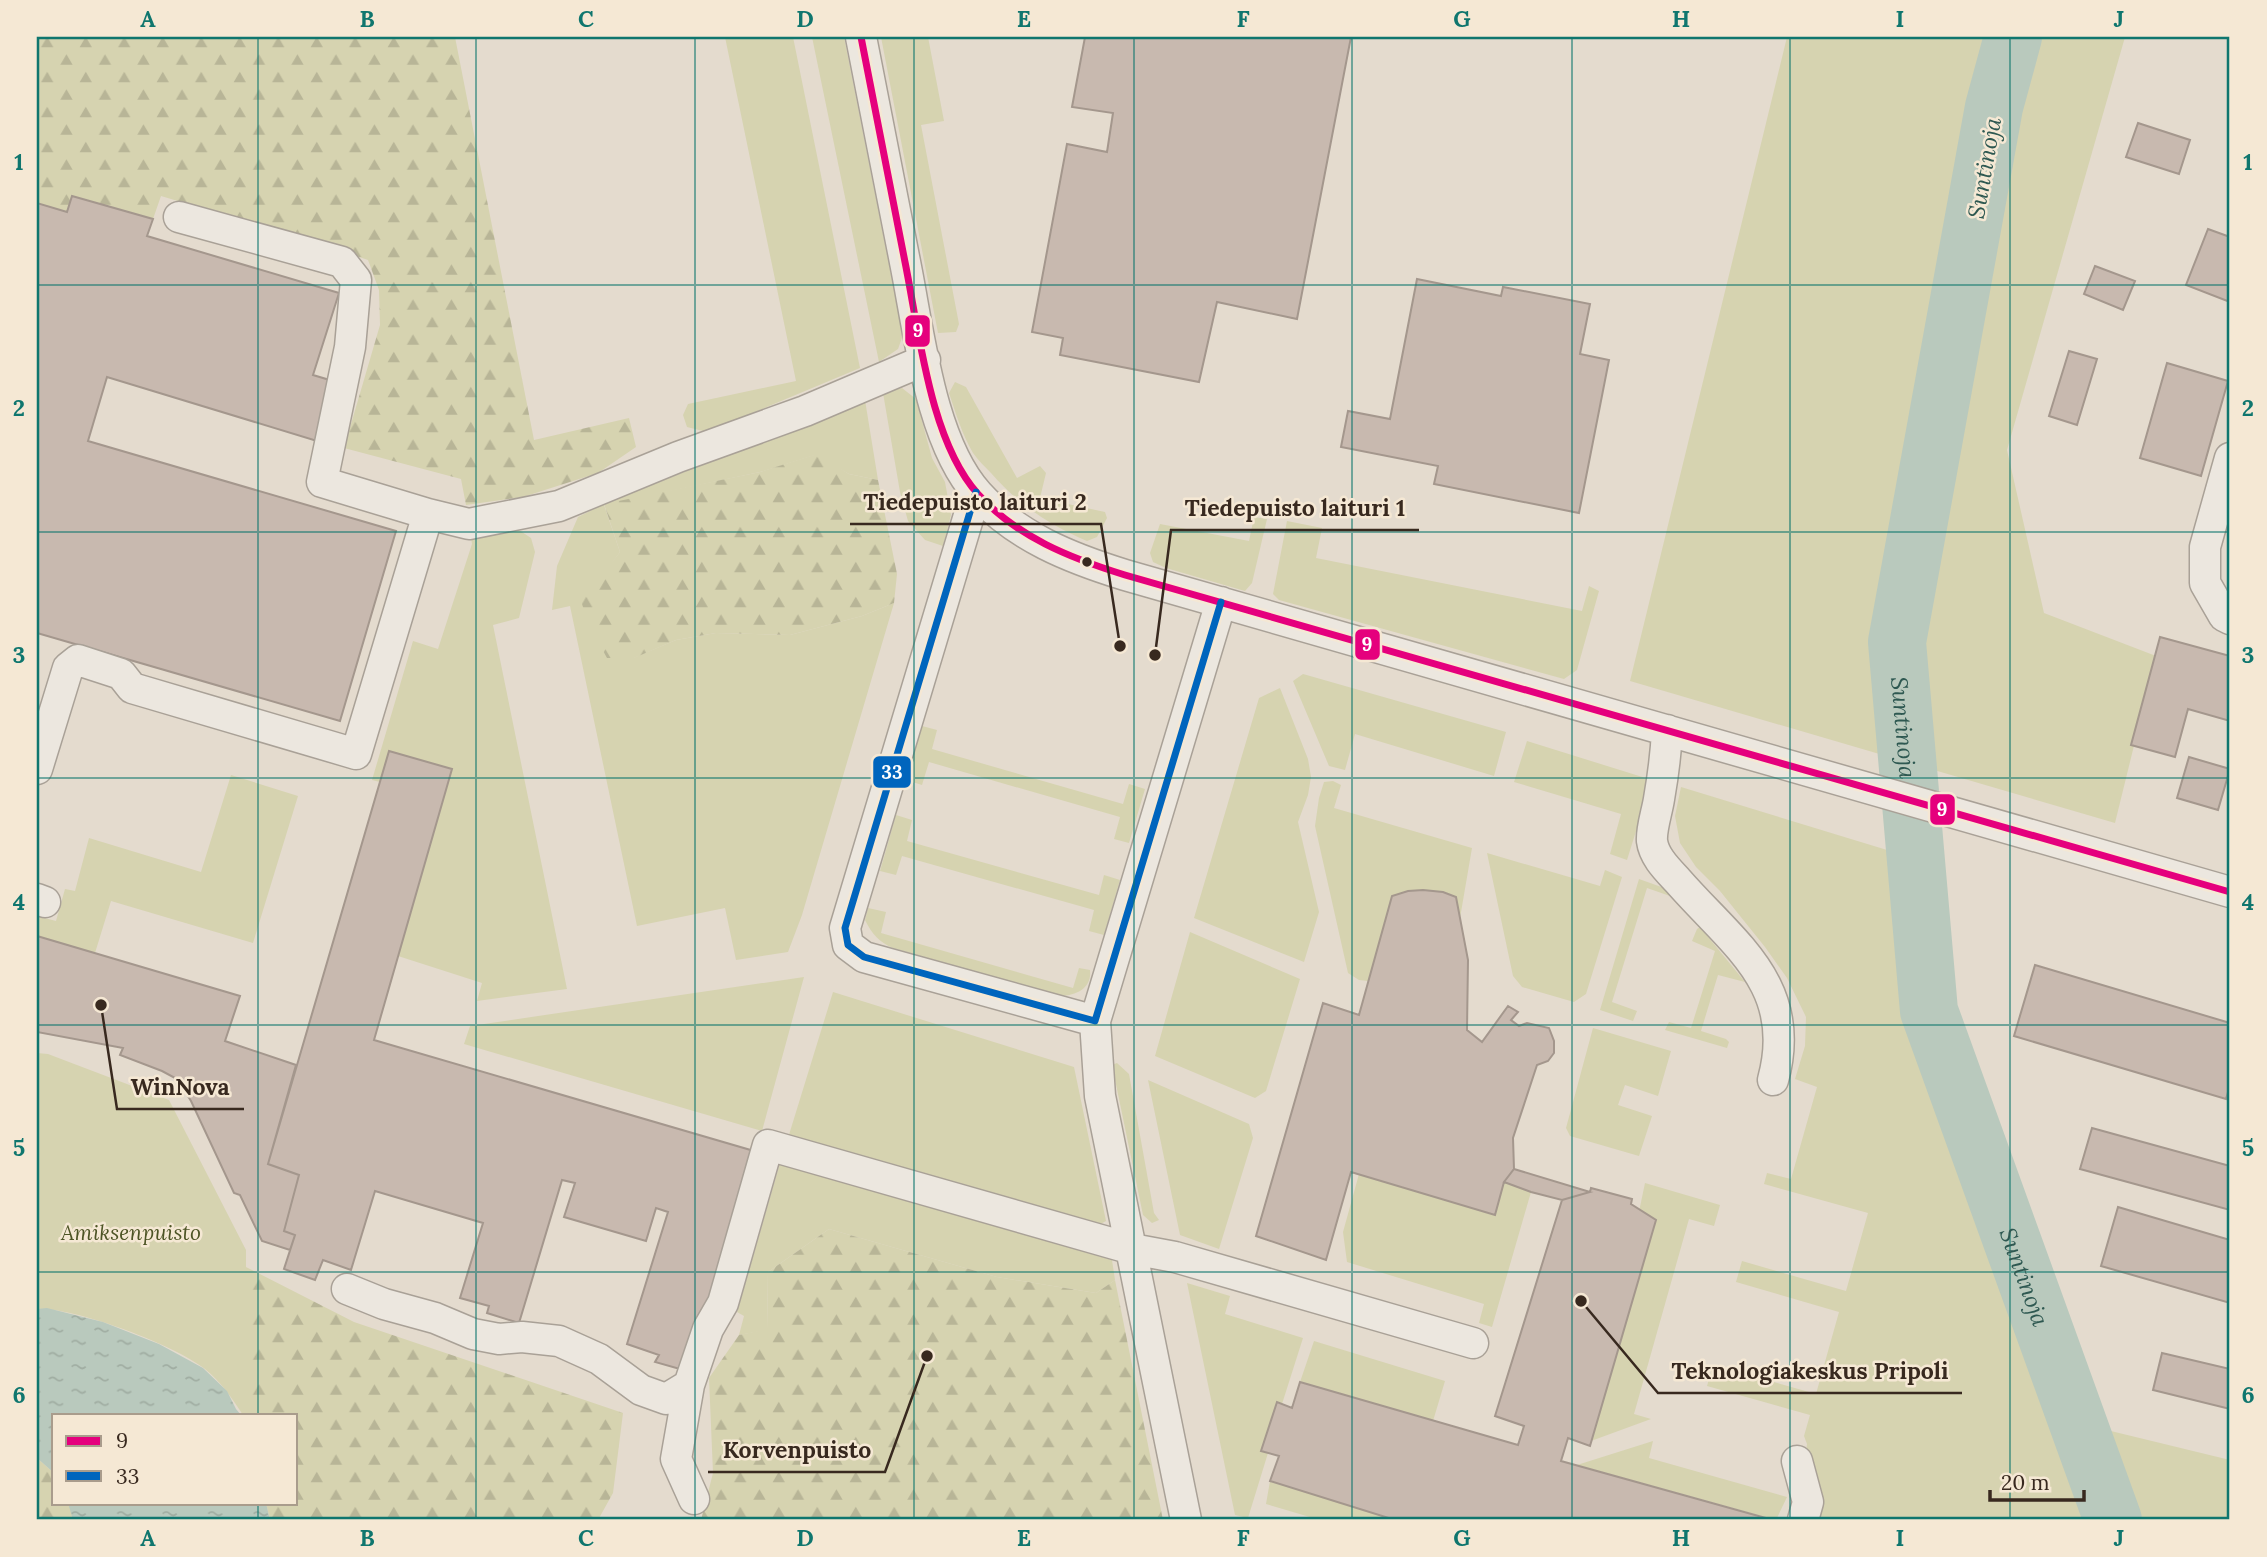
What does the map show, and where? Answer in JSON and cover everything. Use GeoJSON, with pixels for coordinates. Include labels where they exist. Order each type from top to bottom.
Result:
{"type":"FeatureCollection","features":[{"type":"Feature","properties":{"kind":"street"},"geometry":{"type":"LineString","coordinates":[[861,37],[938,419],[951,453],[976,492],[1002,517],[1034,538],[1071,558],[2230,892]]}},
{"type":"Feature","properties":{"kind":"street"},"geometry":{"type":"LineString","coordinates":[[179,217],[342,262],[356,279],[350,347],[322,482],[470,524],[559,506],[678,457],[805,411],[925,360]]}},
{"type":"Feature","properties":{"kind":"street"},"geometry":{"type":"LineString","coordinates":[[2230,458],[2205,547],[2205,583],[2224,616],[2230,619]]}},
{"type":"Feature","properties":{"kind":"street"},"geometry":{"type":"LineString","coordinates":[[976,492],[845,928],[848,945],[864,957],[1095,1021]]}},
{"type":"Feature","properties":{"kind":"street"},"geometry":{"type":"LineString","coordinates":[[37,769],[68,668],[78,660],[121,674],[132,688],[356,754],[428,514]]}},
{"type":"Feature","properties":{"kind":"street"},"geometry":{"type":"LineString","coordinates":[[1186,1520],[1100,1096],[1095,1021],[1221,602]]}},
{"type":"Feature","properties":{"kind":"street"},"geometry":{"type":"LineString","coordinates":[[1667,730],[1665,770],[1652,841],[1660,860],[1730,933],[1766,982],[1779,1023],[1777,1063],[1773,1080]]}},
{"type":"Feature","properties":{"kind":"street"},"geometry":{"type":"LineString","coordinates":[[694,1499],[676,1459],[689,1385],[708,1329],[723,1303],[768,1145],[1132,1249],[1175,1257],[1473,1343]]}},
{"type":"Feature","properties":{"kind":"street"},"geometry":{"type":"LineString","coordinates":[[347,1289],[384,1304],[435,1318],[473,1335],[499,1339],[522,1337],[559,1341],[600,1359],[641,1390],[666,1399],[689,1385]]}},
{"type":"Feature","properties":{"kind":"street"},"geometry":{"type":"LineString","coordinates":[[1797,1461],[1808,1502],[1803,1520]]}},
{"type":"Feature","properties":{"kind":"green space"},"geometry":{"type":"Polygon","coordinates":[[[37,37],[455,37],[534,440],[629,418],[636,447],[598,473],[523,497],[466,505],[461,479],[344,448],[380,325],[379,290],[368,260],[161,196],[153,219],[73,196],[67,212],[37,203],[37,37]]]}},
{"type":"Feature","properties":{"kind":"green space"},"geometry":{"type":"Polygon","coordinates":[[[725,37],[793,37],[860,368],[707,432],[687,427],[683,415],[688,404],[796,381],[725,37]]]}},
{"type":"Feature","properties":{"kind":"green space"},"geometry":{"type":"Polygon","coordinates":[[[812,37],[844,37],[903,335],[898,349],[879,362],[812,37]]]}},
{"type":"Feature","properties":{"kind":"green space"},"geometry":{"type":"Polygon","coordinates":[[[881,37],[928,37],[944,121],[921,125],[959,324],[956,332],[938,333],[881,37]]]}},
{"type":"Feature","properties":{"kind":"green space"},"geometry":{"type":"Polygon","coordinates":[[[1787,37],[2125,37],[2007,450],[2044,613],[2156,656],[2115,823],[1630,681],[1787,37]]]}},
{"type":"Feature","properties":{"kind":"green space"},"geometry":{"type":"Polygon","coordinates":[[[955,382],[966,387],[1017,478],[1040,466],[1046,473],[1040,498],[1105,512],[1107,518],[1097,537],[1087,541],[1047,521],[1023,504],[982,463],[966,439],[949,393],[955,382]]]}},
{"type":"Feature","properties":{"kind":"green space"},"geometry":{"type":"Polygon","coordinates":[[[902,388],[916,399],[932,458],[945,482],[951,515],[943,546],[925,540],[908,521],[900,492],[883,393],[902,388]]]}},
{"type":"Feature","properties":{"kind":"green space"},"geometry":{"type":"Polygon","coordinates":[[[865,400],[878,480],[849,474],[815,455],[760,472],[604,505],[620,552],[603,575],[633,658],[676,640],[716,633],[790,635],[862,616],[894,603],[802,915],[788,952],[736,960],[725,908],[637,926],[570,606],[552,610],[557,566],[578,517],[604,504],[865,400]]]}},
{"type":"Feature","properties":{"kind":"green space"},"geometry":{"type":"Polygon","coordinates":[[[817,454],[849,474],[878,480],[897,574],[894,603],[862,616],[790,635],[716,633],[676,640],[634,658],[607,658],[589,625],[581,601],[620,552],[604,504],[760,472],[817,454]]]}},
{"type":"Feature","properties":{"kind":"green space"},"geometry":{"type":"Polygon","coordinates":[[[1254,517],[1267,519],[1252,583],[1245,591],[1153,562],[1150,553],[1160,524],[1249,541],[1254,517]]]}},
{"type":"Feature","properties":{"kind":"green space"},"geometry":{"type":"Polygon","coordinates":[[[1287,521],[1322,528],[1316,558],[1582,611],[1589,586],[1599,591],[1577,670],[1564,679],[1279,600],[1273,594],[1287,521]]]}},
{"type":"Feature","properties":{"kind":"green space"},"geometry":{"type":"Polygon","coordinates":[[[519,530],[531,538],[535,552],[519,618],[493,625],[567,989],[477,1001],[482,983],[398,956],[452,769],[389,751],[380,782],[372,780],[413,641],[438,649],[472,544],[471,538],[519,530]]]}},
{"type":"Feature","properties":{"kind":"green space"},"geometry":{"type":"Polygon","coordinates":[[[1303,674],[1506,732],[1494,776],[1355,734],[1345,770],[1329,766],[1293,681],[1303,674]]]}},
{"type":"Feature","properties":{"kind":"green space"},"geometry":{"type":"Polygon","coordinates":[[[1280,688],[1308,759],[1311,777],[1308,795],[1298,822],[1319,912],[1304,962],[1194,918],[1259,698],[1280,688]]]}},
{"type":"Feature","properties":{"kind":"green space"},"geometry":{"type":"Polygon","coordinates":[[[922,726],[937,730],[932,749],[1123,804],[1129,784],[1145,789],[1129,843],[1114,839],[1120,817],[929,762],[922,785],[906,780],[922,726]]]}},
{"type":"Feature","properties":{"kind":"green space"},"geometry":{"type":"Polygon","coordinates":[[[1527,741],[1652,780],[1627,860],[1610,854],[1621,814],[1514,782],[1527,741]]]}},
{"type":"Feature","properties":{"kind":"green space"},"geometry":{"type":"Polygon","coordinates":[[[231,775],[298,796],[253,943],[111,901],[95,953],[37,936],[37,916],[56,921],[65,889],[75,891],[89,838],[201,872],[231,775]]]}},
{"type":"Feature","properties":{"kind":"green space"},"geometry":{"type":"Polygon","coordinates":[[[1333,781],[1341,785],[1334,808],[1472,848],[1460,918],[1456,897],[1448,894],[1417,891],[1392,896],[1368,981],[1359,980],[1348,973],[1315,826],[1324,782],[1333,781]]]}},
{"type":"Feature","properties":{"kind":"green space"},"geometry":{"type":"Polygon","coordinates":[[[1681,787],[1887,850],[1913,1019],[2085,1520],[1817,1520],[1822,1496],[1819,1482],[1805,1461],[1807,1444],[1804,1436],[1810,1415],[1707,1386],[1713,1365],[1816,1394],[1839,1312],[1736,1282],[1742,1261],[1846,1291],[1868,1213],[1764,1184],[1767,1173],[1791,1179],[1817,1087],[1795,1079],[1805,1046],[1806,1017],[1787,978],[1765,947],[1720,891],[1696,867],[1680,843],[1675,816],[1681,787]]]}},
{"type":"Feature","properties":{"kind":"green space"},"geometry":{"type":"Polygon","coordinates":[[[896,815],[912,820],[907,841],[1099,895],[1104,875],[1120,880],[1104,935],[1089,931],[1094,910],[902,856],[896,875],[880,871],[896,815]]]}},
{"type":"Feature","properties":{"kind":"green space"},"geometry":{"type":"Polygon","coordinates":[[[1487,853],[1600,886],[1605,870],[1622,877],[1586,994],[1574,1002],[1522,987],[1513,976],[1487,853]]]}},
{"type":"Feature","properties":{"kind":"green space"},"geometry":{"type":"Polygon","coordinates":[[[1639,879],[1667,889],[1670,896],[1647,888],[1612,1002],[1637,1011],[1633,1021],[1600,1010],[1639,879]]]}},
{"type":"Feature","properties":{"kind":"green space"},"geometry":{"type":"Polygon","coordinates":[[[868,908],[886,912],[881,933],[1073,988],[1079,968],[1090,970],[1089,982],[1078,992],[1061,996],[893,948],[880,940],[870,929],[865,920],[868,908]]]}},
{"type":"Feature","properties":{"kind":"green space"},"geometry":{"type":"Polygon","coordinates":[[[1700,927],[1745,982],[1718,975],[1701,1031],[1726,1039],[1729,1042],[1727,1048],[1665,1030],[1669,1022],[1691,1028],[1715,951],[1692,941],[1700,927]]]}},
{"type":"Feature","properties":{"kind":"green space"},"geometry":{"type":"Polygon","coordinates":[[[1190,932],[1300,979],[1266,1091],[1255,1098],[1155,1056],[1190,932]]]}},
{"type":"Feature","properties":{"kind":"green space"},"geometry":{"type":"Polygon","coordinates":[[[804,977],[762,1131],[464,1044],[470,1026],[804,977]]]}},
{"type":"Feature","properties":{"kind":"green space"},"geometry":{"type":"Polygon","coordinates":[[[833,992],[1074,1067],[1106,1221],[1095,1227],[788,1138],[833,992]]]}},
{"type":"Feature","properties":{"kind":"green space"},"geometry":{"type":"Polygon","coordinates":[[[1593,1028],[1671,1051],[1658,1096],[1625,1085],[1618,1105],[1652,1116],[1639,1156],[1570,1136],[1566,1128],[1593,1028]]]}},
{"type":"Feature","properties":{"kind":"green space","name":"Amiksenpuisto"},"geometry":{"type":"Polygon","coordinates":[[[37,1053],[48,1054],[169,1100],[246,1250],[246,1414],[242,1414],[211,1374],[191,1359],[124,1329],[75,1314],[37,1309],[37,1053]]]}},
{"type":"Feature","properties":{"kind":"green space"},"geometry":{"type":"Polygon","coordinates":[[[1117,1063],[1129,1074],[1154,1213],[1159,1220],[1152,1223],[1143,1215],[1112,1065],[1117,1063]]]}},
{"type":"Feature","properties":{"kind":"green space"},"geometry":{"type":"Polygon","coordinates":[[[1148,1080],[1249,1124],[1253,1138],[1219,1249],[1180,1235],[1148,1080]]]}},
{"type":"Feature","properties":{"kind":"green space"},"geometry":{"type":"Polygon","coordinates":[[[780,1163],[1112,1260],[1115,1280],[1096,1293],[997,1277],[829,1229],[768,1272],[767,1330],[739,1335],[744,1316],[737,1312],[780,1163]]]}},
{"type":"Feature","properties":{"kind":"green space"},"geometry":{"type":"Polygon","coordinates":[[[1359,1174],[1495,1215],[1504,1182],[1531,1192],[1492,1327],[1479,1323],[1484,1304],[1347,1262],[1343,1232],[1359,1174]]]}},
{"type":"Feature","properties":{"kind":"green space"},"geometry":{"type":"Polygon","coordinates":[[[1645,1183],[1720,1205],[1714,1226],[1689,1219],[1634,1414],[1651,1419],[1591,1441],[1645,1183]]]}},
{"type":"Feature","properties":{"kind":"green space"},"geometry":{"type":"Polygon","coordinates":[[[829,1229],[997,1277],[1096,1293],[1115,1280],[1163,1520],[701,1520],[713,1473],[709,1378],[739,1335],[767,1329],[768,1272],[829,1229]]]}},
{"type":"Feature","properties":{"kind":"green space"},"geometry":{"type":"Polygon","coordinates":[[[246,1267],[354,1322],[623,1413],[613,1493],[598,1520],[270,1520],[266,1504],[298,1504],[298,1414],[246,1414],[246,1267]]]}},
{"type":"Feature","properties":{"kind":"green space"},"geometry":{"type":"Polygon","coordinates":[[[1187,1283],[1230,1296],[1225,1314],[1303,1338],[1282,1404],[1262,1451],[1268,1453],[1248,1518],[1235,1515],[1187,1283]]]}},
{"type":"Feature","properties":{"kind":"green space"},"geometry":{"type":"Polygon","coordinates":[[[1314,1341],[1445,1381],[1433,1421],[1300,1382],[1314,1341]]]}},
{"type":"Feature","properties":{"kind":"green space"},"geometry":{"type":"Polygon","coordinates":[[[2078,1423],[2230,1460],[2230,1520],[2113,1520],[2078,1423]]]}},
{"type":"Feature","properties":{"kind":"green space"},"geometry":{"type":"Polygon","coordinates":[[[1653,1441],[1649,1458],[1787,1497],[1776,1520],[1577,1465],[1653,1441]]]}},
{"type":"Feature","properties":{"kind":"green space"},"geometry":{"type":"Polygon","coordinates":[[[37,1458],[52,1471],[52,1504],[69,1504],[74,1520],[37,1520],[37,1458]]]}},
{"type":"Feature","properties":{"kind":"green space"},"geometry":{"type":"Polygon","coordinates":[[[1270,1481],[1395,1520],[1320,1520],[1266,1504],[1270,1481]]]}},
{"type":"Feature","properties":{"kind":"water"},"geometry":{"type":"Polygon","coordinates":[[[47,1308],[103,1322],[159,1344],[203,1368],[227,1391],[240,1414],[52,1414],[52,1471],[37,1458],[37,1309],[47,1308]]]}},
{"type":"Feature","properties":{"kind":"water"},"geometry":{"type":"Polygon","coordinates":[[[68,1504],[266,1504],[270,1520],[73,1520],[68,1504]]]}},
{"type":"Feature","properties":{"kind":"building"},"geometry":{"type":"Polygon","coordinates":[[[1085,37],[1351,37],[1297,319],[1217,302],[1199,382],[1060,355],[1063,338],[1032,332],[1067,144],[1107,152],[1113,113],[1072,107],[1085,37]]]}},
{"type":"Feature","properties":{"kind":"building"},"geometry":{"type":"Polygon","coordinates":[[[2138,123],[2190,140],[2179,174],[2126,157],[2138,123]]]}},
{"type":"Feature","properties":{"kind":"building"},"geometry":{"type":"Polygon","coordinates":[[[72,196],[153,219],[147,236],[339,293],[313,375],[333,381],[317,441],[107,377],[88,441],[396,531],[340,721],[37,633],[37,203],[67,212],[72,196]]]}},
{"type":"Feature","properties":{"kind":"building"},"geometry":{"type":"Polygon","coordinates":[[[2208,229],[2230,237],[2230,302],[2186,285],[2208,229]]]}},
{"type":"Feature","properties":{"kind":"building"},"geometry":{"type":"Polygon","coordinates":[[[2095,266],[2135,281],[2123,310],[2084,294],[2095,266]]]}},
{"type":"Feature","properties":{"kind":"building"},"geometry":{"type":"Polygon","coordinates":[[[1417,279],[1501,296],[1503,287],[1590,304],[1580,354],[1609,360],[1579,513],[1434,484],[1438,466],[1341,447],[1348,411],[1390,419],[1417,279]]]}},
{"type":"Feature","properties":{"kind":"building"},"geometry":{"type":"Polygon","coordinates":[[[2069,351],[2097,359],[2077,425],[2049,416],[2069,351]]]}},
{"type":"Feature","properties":{"kind":"building"},"geometry":{"type":"Polygon","coordinates":[[[2167,363],[2228,381],[2201,476],[2140,458],[2167,363]]]}},
{"type":"Feature","properties":{"kind":"building"},"geometry":{"type":"Polygon","coordinates":[[[2160,637],[2230,656],[2230,721],[2188,709],[2175,757],[2131,745],[2160,637]]]}},
{"type":"Feature","properties":{"kind":"building"},"geometry":{"type":"Polygon","coordinates":[[[389,751],[452,769],[374,1040],[754,1151],[687,1371],[655,1362],[659,1355],[627,1344],[668,1212],[656,1208],[646,1241],[564,1217],[575,1183],[562,1180],[519,1323],[487,1313],[489,1306],[460,1298],[483,1223],[375,1191],[351,1270],[323,1260],[315,1280],[284,1269],[295,1235],[284,1231],[299,1175],[268,1164],[389,751]]]}},
{"type":"Feature","properties":{"kind":"building"},"geometry":{"type":"Polygon","coordinates":[[[2189,757],[2230,769],[2218,810],[2177,798],[2189,757]]]}},
{"type":"Feature","properties":{"kind":"building"},"geometry":{"type":"Polygon","coordinates":[[[1423,890],[1443,892],[1456,897],[1468,960],[1467,1030],[1482,1042],[1508,1006],[1518,1012],[1511,1020],[1519,1026],[1527,1023],[1549,1028],[1554,1041],[1554,1053],[1548,1061],[1537,1065],[1513,1138],[1514,1169],[1504,1182],[1495,1215],[1351,1172],[1326,1260],[1256,1236],[1323,1003],[1359,1015],[1392,896],[1423,890]]]}},
{"type":"Feature","properties":{"kind":"building"},"geometry":{"type":"Polygon","coordinates":[[[37,936],[240,996],[225,1041],[296,1065],[268,1164],[299,1175],[284,1231],[295,1235],[290,1250],[262,1241],[240,1195],[234,1193],[191,1101],[177,1079],[120,1055],[123,1048],[37,1032],[37,936]]]}},
{"type":"Feature","properties":{"kind":"building"},"geometry":{"type":"Polygon","coordinates":[[[2035,965],[2230,1023],[2230,1085],[2226,1099],[2014,1036],[2035,965]]]}},
{"type":"Feature","properties":{"kind":"building"},"geometry":{"type":"Polygon","coordinates":[[[2092,1128],[2230,1166],[2230,1210],[2080,1169],[2092,1128]]]}},
{"type":"Feature","properties":{"kind":"building"},"geometry":{"type":"Polygon","coordinates":[[[1514,1169],[1590,1192],[1562,1200],[1531,1192],[1504,1182],[1514,1169]]]}},
{"type":"Feature","properties":{"kind":"building"},"geometry":{"type":"Polygon","coordinates":[[[1591,1188],[1632,1199],[1631,1204],[1656,1220],[1590,1446],[1568,1438],[1561,1461],[1773,1520],[1395,1520],[1270,1481],[1279,1456],[1261,1451],[1277,1402],[1292,1408],[1300,1382],[1518,1445],[1524,1426],[1495,1416],[1562,1200],[1590,1192],[1591,1188]]]}},
{"type":"Feature","properties":{"kind":"building"},"geometry":{"type":"Polygon","coordinates":[[[2118,1207],[2230,1240],[2230,1303],[2101,1266],[2118,1207]]]}},
{"type":"Feature","properties":{"kind":"building"},"geometry":{"type":"Polygon","coordinates":[[[2162,1353],[2230,1369],[2230,1409],[2153,1390],[2162,1353]]]}},
{"type":"Feature","properties":{"kind":"waterway","name":"Suntinoja"},"geometry":{"type":"LineString","coordinates":[[2013,37],[1994,107],[1897,642],[1929,1011],[2113,1520]]}},
{"type":"Feature","properties":{"kind":"transit line","name":"9"},"geometry":{"type":"LineString","coordinates":[[861,37],[922,352],[937,415],[962,472],[978,494],[993,509],[1027,534],[1084,561],[1125,575],[2230,892]]}},
{"type":"Feature","properties":{"kind":"transit line","name":"33"},"geometry":{"type":"LineString","coordinates":[[976,492],[845,928],[848,945],[864,957],[1095,1021],[1221,602]]}},
{"type":"Feature","properties":{"kind":"place","name":"Tiedepuisto laituri 2"},"geometry":{"type":"Point","coordinates":[1120,646]}},
{"type":"Feature","properties":{"kind":"place","name":"Tiedepuisto laituri 1"},"geometry":{"type":"Point","coordinates":[1155,655]}},
{"type":"Feature","properties":{"kind":"place","name":"WinNova"},"geometry":{"type":"Point","coordinates":[101,1005]}},
{"type":"Feature","properties":{"kind":"place","name":"Teknologiakeskus Pripoli"},"geometry":{"type":"Point","coordinates":[1581,1301]}},
{"type":"Feature","properties":{"kind":"place","name":"Korvenpuisto"},"geometry":{"type":"Point","coordinates":[927,1356]}}]}
